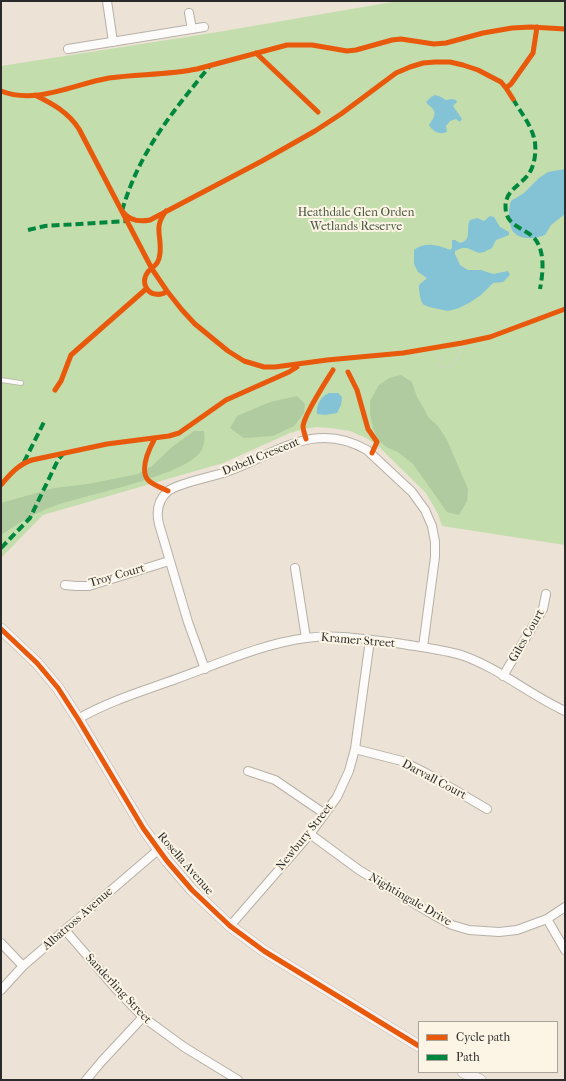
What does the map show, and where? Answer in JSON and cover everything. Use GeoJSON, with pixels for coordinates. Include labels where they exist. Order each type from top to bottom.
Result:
{"type":"FeatureCollection","features":[{"type":"Feature","properties":{"kind":"street"},"geometry":{"type":"LineString","coordinates":[[107,1],[113,42]]}},
{"type":"Feature","properties":{"kind":"street"},"geometry":{"type":"LineString","coordinates":[[189,13],[192,29]]}},
{"type":"Feature","properties":{"kind":"street"},"geometry":{"type":"LineString","coordinates":[[68,49],[204,27]]}},
{"type":"Feature","properties":{"kind":"street","name":"Dobell Crescent"},"geometry":{"type":"LineString","coordinates":[[205,668],[188,622],[158,524],[157,512],[160,501],[168,491],[178,486],[240,467],[293,443],[306,439],[332,437],[359,445],[372,453],[412,492],[425,510],[432,526],[435,542],[435,557],[423,647]]}},
{"type":"Feature","properties":{"kind":"street","name":"Troy Court"},"geometry":{"type":"LineString","coordinates":[[65,585],[89,586],[169,561]]}},
{"type":"Feature","properties":{"kind":"street"},"geometry":{"type":"LineString","coordinates":[[295,568],[306,638]]}},
{"type":"Feature","properties":{"kind":"street","name":"Giles Court"},"geometry":{"type":"LineString","coordinates":[[503,676],[543,609],[546,594]]}},
{"type":"Feature","properties":{"kind":"street","name":"Rosella Avenue"},"geometry":{"type":"LineString","coordinates":[[1,629],[26,652],[48,676],[78,719],[130,807],[158,850],[192,890],[230,926],[285,965],[418,1045]]}},
{"type":"Feature","properties":{"kind":"street","name":"Kramer Street"},"geometry":{"type":"LineString","coordinates":[[78,719],[103,705],[272,644],[306,638],[336,636],[423,647],[463,656],[482,664],[549,704],[565,711]]}},
{"type":"Feature","properties":{"kind":"street","name":"Newbury Street"},"geometry":{"type":"LineString","coordinates":[[230,926],[310,834],[336,797],[349,771],[355,749],[370,640]]}},
{"type":"Feature","properties":{"kind":"street","name":"Darvall Court"},"geometry":{"type":"LineString","coordinates":[[355,749],[402,761],[426,773],[487,809]]}},
{"type":"Feature","properties":{"kind":"street"},"geometry":{"type":"LineString","coordinates":[[248,772],[275,780],[325,814]]}},
{"type":"Feature","properties":{"kind":"street","name":"Nightingale Drive"},"geometry":{"type":"LineString","coordinates":[[310,834],[359,870],[452,925],[469,930],[499,932],[517,930],[547,919],[565,907]]}},
{"type":"Feature","properties":{"kind":"street","name":"Albatross Avenue"},"geometry":{"type":"LineString","coordinates":[[1,990],[24,966],[158,850]]}},
{"type":"Feature","properties":{"kind":"street"},"geometry":{"type":"LineString","coordinates":[[547,919],[565,950]]}},
{"type":"Feature","properties":{"kind":"street","name":"Sanderling Street"},"geometry":{"type":"LineString","coordinates":[[65,930],[116,989],[143,1017],[184,1047],[233,1079]]}},
{"type":"Feature","properties":{"kind":"street"},"geometry":{"type":"LineString","coordinates":[[1,943],[24,966]]}},
{"type":"Feature","properties":{"kind":"street"},"geometry":{"type":"LineString","coordinates":[[86,1080],[143,1017]]}},
{"type":"Feature","properties":{"kind":"street"},"geometry":{"type":"LineString","coordinates":[[465,1073],[480,1080]]}},
{"type":"Feature","properties":{"kind":"lane"},"geometry":{"type":"LineString","coordinates":[[1,380],[21,383]]}},
{"type":"Feature","properties":{"kind":"path"},"geometry":{"type":"LineString","coordinates":[[452,345],[469,342]]}},
{"type":"Feature","properties":{"kind":"path"},"geometry":{"type":"LineString","coordinates":[[430,349],[439,357],[438,366],[444,367],[452,365],[458,358],[460,344]]}},
{"type":"Feature","properties":{"kind":"path"},"geometry":{"type":"LineString","coordinates":[[423,350],[437,348]]}},
{"type":"Feature","properties":{"kind":"green space","name":"Heathdale Glen Orden Wetlands Reserve"},"geometry":{"type":"Polygon","coordinates":[[[398,1],[565,1],[565,545],[442,526],[438,514],[426,493],[377,445],[350,431],[316,427],[290,433],[223,463],[43,515],[1,558],[1,66],[218,32],[398,1]]]}},
{"type":"Feature","properties":{"kind":"green space"},"geometry":{"type":"Polygon","coordinates":[[[401,375],[412,382],[417,397],[429,418],[438,426],[447,440],[468,489],[467,501],[459,515],[447,512],[413,464],[398,452],[388,448],[378,440],[373,428],[370,414],[370,401],[379,385],[389,378],[401,375]]]}},
{"type":"Feature","properties":{"kind":"green space"},"geometry":{"type":"Polygon","coordinates":[[[297,396],[305,404],[304,413],[294,426],[273,436],[244,438],[230,428],[237,416],[270,402],[297,396]]]}},
{"type":"Feature","properties":{"kind":"green space"},"geometry":{"type":"Polygon","coordinates":[[[194,431],[204,431],[205,437],[201,451],[192,460],[176,469],[133,484],[54,506],[33,515],[1,535],[1,503],[54,488],[88,484],[138,474],[152,466],[172,447],[194,431]]]}},
{"type":"Feature","properties":{"kind":"water"},"geometry":{"type":"Polygon","coordinates":[[[435,95],[446,100],[456,100],[457,102],[453,106],[462,119],[460,122],[456,119],[450,121],[446,126],[447,132],[444,133],[437,132],[429,125],[433,118],[434,112],[426,102],[435,95]]]}},
{"type":"Feature","properties":{"kind":"water"},"geometry":{"type":"Polygon","coordinates":[[[565,169],[565,214],[551,225],[545,235],[527,238],[515,234],[511,228],[509,217],[509,207],[511,201],[524,193],[539,178],[548,172],[565,169]]]}},
{"type":"Feature","properties":{"kind":"water"},"geometry":{"type":"Polygon","coordinates":[[[490,216],[494,217],[500,227],[509,232],[509,235],[496,240],[492,248],[484,252],[479,253],[467,248],[462,248],[455,251],[455,254],[460,265],[468,270],[481,270],[493,274],[508,271],[510,275],[503,282],[493,283],[481,295],[459,308],[448,311],[424,305],[421,301],[419,285],[427,278],[418,272],[414,264],[414,250],[422,246],[436,245],[450,250],[452,248],[452,240],[460,243],[464,242],[468,237],[470,220],[477,218],[484,221],[490,216]]]}},
{"type":"Feature","properties":{"kind":"water"},"geometry":{"type":"Polygon","coordinates":[[[329,393],[338,393],[342,397],[341,405],[337,413],[325,415],[317,414],[317,407],[320,401],[329,393]]]}},
{"type":"Feature","properties":{"kind":"marked path"},"geometry":{"type":"LineString","coordinates":[[122,211],[137,170],[147,152],[169,118],[209,67]]}},
{"type":"Feature","properties":{"kind":"marked path"},"geometry":{"type":"LineString","coordinates":[[513,99],[532,131],[535,143],[535,153],[531,170],[507,198],[506,212],[510,221],[532,236],[540,247],[542,261],[540,289]]}},
{"type":"Feature","properties":{"kind":"marked path"},"geometry":{"type":"LineString","coordinates":[[28,230],[45,226],[127,221]]}},
{"type":"Feature","properties":{"kind":"marked path"},"geometry":{"type":"LineString","coordinates":[[24,462],[44,422]]}},
{"type":"Feature","properties":{"kind":"marked path"},"geometry":{"type":"LineString","coordinates":[[1,548],[30,518],[58,460],[63,454]]}},
{"type":"Feature","properties":{"kind":"cycle path"},"geometry":{"type":"LineString","coordinates":[[1,91],[14,95],[41,95],[109,78],[197,69],[287,45],[312,45],[347,51],[401,39],[434,44],[446,43],[483,33],[512,28],[531,27],[565,29]]}},
{"type":"Feature","properties":{"kind":"cycle path"},"geometry":{"type":"LineString","coordinates":[[506,88],[511,84],[533,53],[537,27]]}},
{"type":"Feature","properties":{"kind":"cycle path"},"geometry":{"type":"LineString","coordinates":[[256,53],[318,112]]}},
{"type":"Feature","properties":{"kind":"cycle path"},"geometry":{"type":"LineString","coordinates":[[123,212],[135,220],[150,220],[262,161],[315,131],[341,114],[396,73],[423,63],[450,62],[478,70],[501,82],[513,99]]}},
{"type":"Feature","properties":{"kind":"cycle path"},"geometry":{"type":"LineString","coordinates":[[35,95],[54,105],[75,123],[152,269],[167,291],[195,324],[228,351],[244,361],[264,367],[275,367],[327,360],[403,353],[490,337],[565,309]]}},
{"type":"Feature","properties":{"kind":"cycle path"},"geometry":{"type":"LineString","coordinates":[[166,211],[162,217],[159,227],[160,247],[158,262],[146,275],[145,284],[148,290],[152,293],[163,294],[167,291]]}},
{"type":"Feature","properties":{"kind":"cycle path"},"geometry":{"type":"LineString","coordinates":[[55,390],[61,381],[71,355],[146,289]]}},
{"type":"Feature","properties":{"kind":"cycle path"},"geometry":{"type":"LineString","coordinates":[[1,485],[11,473],[32,460],[107,444],[169,436],[179,433],[226,400],[297,367]]}},
{"type":"Feature","properties":{"kind":"cycle path"},"geometry":{"type":"LineString","coordinates":[[306,439],[303,426],[307,414],[333,370]]}},
{"type":"Feature","properties":{"kind":"cycle path"},"geometry":{"type":"LineString","coordinates":[[348,372],[357,390],[368,429],[377,442],[372,453]]}},
{"type":"Feature","properties":{"kind":"cycle path"},"geometry":{"type":"LineString","coordinates":[[155,438],[146,459],[144,470],[145,475],[152,483],[168,491]]}},
{"type":"Feature","properties":{"kind":"cycle path"},"geometry":{"type":"LineString","coordinates":[[1,629],[37,663],[58,688],[143,828],[167,861],[192,890],[230,926],[264,951],[418,1045]]}}]}
